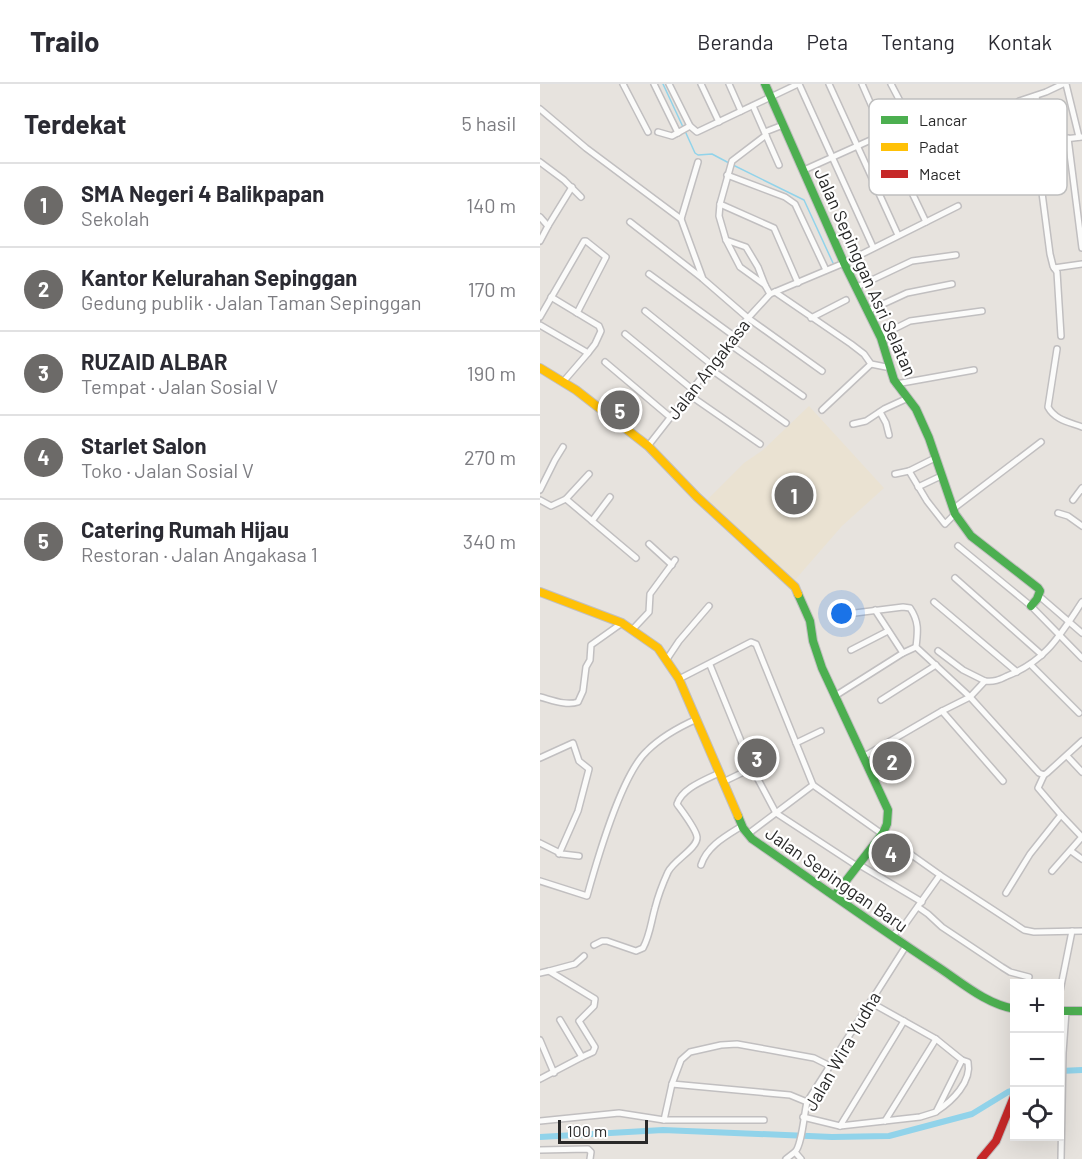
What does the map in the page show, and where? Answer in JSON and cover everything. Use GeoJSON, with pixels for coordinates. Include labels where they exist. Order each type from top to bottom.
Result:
{"type":"FeatureCollection","features":[{"type":"Feature","properties":{"kind":"street"},"geometry":{"type":"LineString","coordinates":[[623,84],[648,132]]}},
{"type":"Feature","properties":{"kind":"street"},"geometry":{"type":"LineString","coordinates":[[654,84],[678,133]]}},
{"type":"Feature","properties":{"kind":"street"},"geometry":{"type":"LineString","coordinates":[[669,84],[690,126],[697,132],[798,84],[873,247]]}},
{"type":"Feature","properties":{"kind":"street"},"geometry":{"type":"LineString","coordinates":[[701,84],[719,122]]}},
{"type":"Feature","properties":{"kind":"street"},"geometry":{"type":"LineString","coordinates":[[729,84],[741,111]]}},
{"type":"Feature","properties":{"kind":"street","name":"Jalan Sepinggan Asri Selatan"},"geometry":{"type":"LineString","coordinates":[[765,84],[804,170],[842,264],[857,287],[880,336],[888,367],[896,384],[916,409],[954,511],[971,536],[1038,588],[1040,591],[1038,595]]}},
{"type":"Feature","properties":{"kind":"street"},"geometry":{"type":"LineString","coordinates":[[829,84],[869,171]]}},
{"type":"Feature","properties":{"kind":"street"},"geometry":{"type":"LineString","coordinates":[[862,84],[869,100]]}},
{"type":"Feature","properties":{"kind":"street"},"geometry":{"type":"LineString","coordinates":[[891,84],[899,99]]}},
{"type":"Feature","properties":{"kind":"street"},"geometry":{"type":"LineString","coordinates":[[1047,84],[1052,88]]}},
{"type":"Feature","properties":{"kind":"street"},"geometry":{"type":"LineString","coordinates":[[1026,99],[1065,84],[1080,137],[1068,138],[1082,248]]}},
{"type":"Feature","properties":{"kind":"street"},"geometry":{"type":"LineString","coordinates":[[753,106],[779,165]]}},
{"type":"Feature","properties":{"kind":"street"},"geometry":{"type":"LineString","coordinates":[[540,109],[586,148],[681,219],[703,279]]}},
{"type":"Feature","properties":{"kind":"street"},"geometry":{"type":"LineString","coordinates":[[783,124],[765,133],[732,161],[720,204],[721,225],[726,240],[740,267],[772,293],[851,344],[872,364],[888,367]]}},
{"type":"Feature","properties":{"kind":"street"},"geometry":{"type":"LineString","coordinates":[[658,132],[669,136],[690,126]]}},
{"type":"Feature","properties":{"kind":"street"},"geometry":{"type":"LineString","coordinates":[[804,170],[869,140]]}},
{"type":"Feature","properties":{"kind":"street"},"geometry":{"type":"LineString","coordinates":[[540,162],[581,197]]}},
{"type":"Feature","properties":{"kind":"street"},"geometry":{"type":"LineString","coordinates":[[681,219],[698,162]]}},
{"type":"Feature","properties":{"kind":"street"},"geometry":{"type":"LineString","coordinates":[[727,175],[785,197],[795,204],[827,270]]}},
{"type":"Feature","properties":{"kind":"street"},"geometry":{"type":"LineString","coordinates":[[540,241],[572,188]]}},
{"type":"Feature","properties":{"kind":"street"},"geometry":{"type":"LineString","coordinates":[[880,195],[898,235]]}},
{"type":"Feature","properties":{"kind":"street"},"geometry":{"type":"LineString","coordinates":[[913,195],[926,222]]}},
{"type":"Feature","properties":{"kind":"street"},"geometry":{"type":"LineString","coordinates":[[1046,195],[1054,268],[1057,272],[1061,336]]}},
{"type":"Feature","properties":{"kind":"street"},"geometry":{"type":"LineString","coordinates":[[720,204],[774,228],[798,283]]}},
{"type":"Feature","properties":{"kind":"street"},"geometry":{"type":"LineString","coordinates":[[772,293],[842,264],[958,206]]}},
{"type":"Feature","properties":{"kind":"street"},"geometry":{"type":"LineString","coordinates":[[540,217],[548,226]]}},
{"type":"Feature","properties":{"kind":"street"},"geometry":{"type":"LineString","coordinates":[[630,222],[703,279],[748,318],[822,371]]}},
{"type":"Feature","properties":{"kind":"street"},"geometry":{"type":"LineString","coordinates":[[726,240],[746,247],[765,285]]}},
{"type":"Feature","properties":{"kind":"street"},"geometry":{"type":"LineString","coordinates":[[540,317],[586,241],[606,256],[578,312]]}},
{"type":"Feature","properties":{"kind":"street"},"geometry":{"type":"LineString","coordinates":[[857,287],[912,261],[956,255]]}},
{"type":"Feature","properties":{"kind":"street"},"geometry":{"type":"LineString","coordinates":[[1054,268],[1082,264]]}},
{"type":"Feature","properties":{"kind":"street"},"geometry":{"type":"LineString","coordinates":[[649,274],[734,336]]}},
{"type":"Feature","properties":{"kind":"street"},"geometry":{"type":"LineString","coordinates":[[868,311],[907,293],[952,284]]}},
{"type":"Feature","properties":{"kind":"street","name":"Jalan Angakasa"},"geometry":{"type":"LineString","coordinates":[[648,446],[748,318],[772,293]]}},
{"type":"Feature","properties":{"kind":"street"},"geometry":{"type":"LineString","coordinates":[[551,297],[599,326],[601,331],[595,344],[563,382]]}},
{"type":"Feature","properties":{"kind":"street"},"geometry":{"type":"LineString","coordinates":[[811,318],[846,300]]}},
{"type":"Feature","properties":{"kind":"street"},"geometry":{"type":"LineString","coordinates":[[645,311],[711,366],[786,423]]}},
{"type":"Feature","properties":{"kind":"street"},"geometry":{"type":"LineString","coordinates":[[880,336],[910,321],[982,311]]}},
{"type":"Feature","properties":{"kind":"street"},"geometry":{"type":"LineString","coordinates":[[540,325],[588,353]]}},
{"type":"Feature","properties":{"kind":"street"},"geometry":{"type":"LineString","coordinates":[[625,334],[690,392],[760,444]]}},
{"type":"Feature","properties":{"kind":"street"},"geometry":{"type":"LineString","coordinates":[[728,343],[803,396]]}},
{"type":"Feature","properties":{"kind":"street"},"geometry":{"type":"LineString","coordinates":[[1057,349],[1048,407],[1051,414],[1058,419],[1082,427]]}},
{"type":"Feature","properties":{"kind":"street"},"geometry":{"type":"LineString","coordinates":[[605,362],[670,417]]}},
{"type":"Feature","properties":{"kind":"street"},"geometry":{"type":"LineString","coordinates":[[822,410],[872,364]]}},
{"type":"Feature","properties":{"kind":"street"},"geometry":{"type":"LineString","coordinates":[[540,368],[563,382],[648,446],[690,490],[795,586],[810,621],[822,668],[888,810],[887,824],[883,833],[835,895]]}},
{"type":"Feature","properties":{"kind":"street"},"geometry":{"type":"LineString","coordinates":[[896,384],[974,370]]}},
{"type":"Feature","properties":{"kind":"street"},"geometry":{"type":"LineString","coordinates":[[853,424],[866,421],[908,398]]}},
{"type":"Feature","properties":{"kind":"street"},"geometry":{"type":"LineString","coordinates":[[882,411],[889,435]]}},
{"type":"Feature","properties":{"kind":"street"},"geometry":{"type":"LineString","coordinates":[[909,471],[945,524],[954,511],[1041,442]]}},
{"type":"Feature","properties":{"kind":"street"},"geometry":{"type":"LineString","coordinates":[[540,490],[563,447]]}},
{"type":"Feature","properties":{"kind":"street"},"geometry":{"type":"LineString","coordinates":[[895,474],[909,471],[935,458]]}},
{"type":"Feature","properties":{"kind":"street"},"geometry":{"type":"LineString","coordinates":[[540,500],[551,506],[566,499],[589,474]]}},
{"type":"Feature","properties":{"kind":"street"},"geometry":{"type":"LineString","coordinates":[[918,487],[942,476]]}},
{"type":"Feature","properties":{"kind":"street"},"geometry":{"type":"LineString","coordinates":[[1073,500],[1082,488]]}},
{"type":"Feature","properties":{"kind":"street"},"geometry":{"type":"LineString","coordinates":[[592,520],[610,497]]}},
{"type":"Feature","properties":{"kind":"street"},"geometry":{"type":"LineString","coordinates":[[566,499],[636,558]]}},
{"type":"Feature","properties":{"kind":"street"},"geometry":{"type":"LineString","coordinates":[[1058,513],[1068,516],[1082,526]]}},
{"type":"Feature","properties":{"kind":"street"},"geometry":{"type":"LineString","coordinates":[[633,629],[649,612],[650,594],[673,562],[649,544]]}},
{"type":"Feature","properties":{"kind":"street"},"geometry":{"type":"LineString","coordinates":[[958,546],[1031,606],[1082,658]]}},
{"type":"Feature","properties":{"kind":"street"},"geometry":{"type":"LineString","coordinates":[[955,578],[1042,655]]}},
{"type":"Feature","properties":{"kind":"street","name":"Jalan Sepinggan Baru"},"geometry":{"type":"LineString","coordinates":[[540,592],[622,623],[658,648],[679,679],[742,826],[748,834],[906,946],[988,1000],[1010,1008]]}},
{"type":"Feature","properties":{"kind":"street"},"geometry":{"type":"LineString","coordinates":[[1031,606],[1038,595],[1082,633]]}},
{"type":"Feature","properties":{"kind":"street"},"geometry":{"type":"LineString","coordinates":[[934,602],[1017,672]]}},
{"type":"Feature","properties":{"kind":"street"},"geometry":{"type":"LineString","coordinates":[[938,651],[984,682],[994,682],[1032,666],[1059,636],[1082,602]]}},
{"type":"Feature","properties":{"kind":"street"},"geometry":{"type":"LineString","coordinates":[[667,659],[709,606]]}},
{"type":"Feature","properties":{"kind":"street"},"geometry":{"type":"LineString","coordinates":[[855,613],[910,608],[916,616],[918,626],[916,647]]}},
{"type":"Feature","properties":{"kind":"street"},"geometry":{"type":"LineString","coordinates":[[875,610],[903,653]]}},
{"type":"Feature","properties":{"kind":"street"},"geometry":{"type":"LineString","coordinates":[[540,697],[562,702],[578,702],[583,691],[591,645],[622,623]]}},
{"type":"Feature","properties":{"kind":"street"},"geometry":{"type":"LineString","coordinates":[[851,650],[888,631]]}},
{"type":"Feature","properties":{"kind":"street"},"geometry":{"type":"LineString","coordinates":[[679,679],[752,642],[756,644],[813,785],[940,875],[1024,930],[1034,932],[1082,931]]}},
{"type":"Feature","properties":{"kind":"street"},"geometry":{"type":"LineString","coordinates":[[835,696],[916,647]]}},
{"type":"Feature","properties":{"kind":"street"},"geometry":{"type":"LineString","coordinates":[[916,647],[970,697],[1039,773],[1044,775]]}},
{"type":"Feature","properties":{"kind":"street"},"geometry":{"type":"LineString","coordinates":[[710,664],[752,768],[776,813],[920,904],[942,927],[1002,967],[1010,972],[1029,976]]}},
{"type":"Feature","properties":{"kind":"street"},"geometry":{"type":"LineString","coordinates":[[881,700],[936,665]]}},
{"type":"Feature","properties":{"kind":"street"},"geometry":{"type":"LineString","coordinates":[[1032,666],[1079,713]]}},
{"type":"Feature","properties":{"kind":"street"},"geometry":{"type":"LineString","coordinates":[[863,757],[970,697],[984,682]]}},
{"type":"Feature","properties":{"kind":"street"},"geometry":{"type":"LineString","coordinates":[[942,711],[1003,781]]}},
{"type":"Feature","properties":{"kind":"street"},"geometry":{"type":"LineString","coordinates":[[540,882],[587,896],[605,839],[632,772],[645,752],[656,743],[697,719]]}},
{"type":"Feature","properties":{"kind":"street"},"geometry":{"type":"LineString","coordinates":[[796,743],[821,731]]}},
{"type":"Feature","properties":{"kind":"street"},"geometry":{"type":"LineString","coordinates":[[1052,871],[1082,837],[1038,788],[1044,775],[1082,741]]}},
{"type":"Feature","properties":{"kind":"street"},"geometry":{"type":"LineString","coordinates":[[540,758],[573,743],[579,761],[589,769],[578,811],[560,854]]}},
{"type":"Feature","properties":{"kind":"street"},"geometry":{"type":"LineString","coordinates":[[1067,756],[1082,772]]}},
{"type":"Feature","properties":{"kind":"street"},"geometry":{"type":"LineString","coordinates":[[723,782],[752,768]]}},
{"type":"Feature","properties":{"kind":"street"},"geometry":{"type":"LineString","coordinates":[[594,945],[607,941],[636,951],[643,948],[652,927],[655,906],[669,870],[692,848],[697,840],[695,832],[677,804],[678,800],[696,784],[719,773]]}},
{"type":"Feature","properties":{"kind":"street"},"geometry":{"type":"LineString","coordinates":[[748,834],[813,785]]}},
{"type":"Feature","properties":{"kind":"street"},"geometry":{"type":"LineString","coordinates":[[1006,893],[1030,854],[1061,815]]}},
{"type":"Feature","properties":{"kind":"street"},"geometry":{"type":"LineString","coordinates":[[701,865],[712,847],[742,826]]}},
{"type":"Feature","properties":{"kind":"street"},"geometry":{"type":"LineString","coordinates":[[540,843],[560,854],[579,856]]}},
{"type":"Feature","properties":{"kind":"street"},"geometry":{"type":"LineString","coordinates":[[1071,850],[1082,860]]}},
{"type":"Feature","properties":{"kind":"street"},"geometry":{"type":"LineString","coordinates":[[892,936],[920,904],[940,875]]}},
{"type":"Feature","properties":{"kind":"street"},"geometry":{"type":"LineString","coordinates":[[1062,979],[1072,931]]}},
{"type":"Feature","properties":{"kind":"street","name":"Jalan Wira Yudha"},"geometry":{"type":"LineString","coordinates":[[797,1150],[807,1102],[906,946]]}},
{"type":"Feature","properties":{"kind":"street"},"geometry":{"type":"LineString","coordinates":[[540,973],[575,964],[584,956]]}},
{"type":"Feature","properties":{"kind":"street"},"geometry":{"type":"LineString","coordinates":[[540,1079],[593,1052],[595,1047],[579,1021],[594,1006],[595,999],[549,971]]}},
{"type":"Feature","properties":{"kind":"street"},"geometry":{"type":"LineString","coordinates":[[803,1118],[840,1126],[920,1117],[936,1112],[952,1100],[963,1084],[969,1068],[968,1062],[962,1060],[936,1039],[870,1002]]}},
{"type":"Feature","properties":{"kind":"street"},"geometry":{"type":"LineString","coordinates":[[1064,1011],[1082,1011]]}},
{"type":"Feature","properties":{"kind":"street"},"geometry":{"type":"LineString","coordinates":[[560,1020],[582,1057]]}},
{"type":"Feature","properties":{"kind":"street"},"geometry":{"type":"LineString","coordinates":[[840,1126],[904,1021]]}},
{"type":"Feature","properties":{"kind":"street"},"geometry":{"type":"LineString","coordinates":[[1061,1159],[1063,1033]]}},
{"type":"Feature","properties":{"kind":"street"},"geometry":{"type":"LineString","coordinates":[[885,1121],[936,1039]]}},
{"type":"Feature","properties":{"kind":"street"},"geometry":{"type":"LineString","coordinates":[[540,1040],[554,1073]]}},
{"type":"Feature","properties":{"kind":"street"},"geometry":{"type":"LineString","coordinates":[[663,1120],[681,1060],[690,1052],[737,1044],[813,1058],[830,1066]]}},
{"type":"Feature","properties":{"kind":"street"},"geometry":{"type":"LineString","coordinates":[[936,1112],[962,1060]]}},
{"type":"Feature","properties":{"kind":"street"},"geometry":{"type":"LineString","coordinates":[[672,1084],[790,1095],[807,1102]]}},
{"type":"Feature","properties":{"kind":"street"},"geometry":{"type":"LineString","coordinates":[[981,1159],[996,1142],[1010,1108]]}},
{"type":"Feature","properties":{"kind":"street"},"geometry":{"type":"LineString","coordinates":[[540,1121],[619,1113],[663,1120],[765,1120]]}},
{"type":"Feature","properties":{"kind":"street"},"geometry":{"type":"LineString","coordinates":[[540,1150],[588,1149],[591,1152],[590,1159]]}},
{"type":"Feature","properties":{"kind":"street"},"geometry":{"type":"LineString","coordinates":[[786,1159],[797,1150],[801,1159]]}},
{"type":"Feature","properties":{"kind":"shaded area"},"geometry":{"type":"Polygon","coordinates":[[[809,406],[884,488],[842,526],[794,581],[706,501],[744,463],[763,450],[809,406]]]}},
{"type":"Feature","properties":{"kind":"waterway"},"geometry":{"type":"LineString","coordinates":[[663,84],[683,127]]}},
{"type":"Feature","properties":{"kind":"waterway"},"geometry":{"type":"LineString","coordinates":[[685,131],[695,153],[698,155],[712,154],[729,163]]}},
{"type":"Feature","properties":{"kind":"waterway"},"geometry":{"type":"LineString","coordinates":[[733,165],[804,200],[833,263]]}},
{"type":"Feature","properties":{"kind":"waterway"},"geometry":{"type":"LineString","coordinates":[[1064,1071],[1082,1070]]}},
{"type":"Feature","properties":{"kind":"waterway"},"geometry":{"type":"LineString","coordinates":[[540,1137],[663,1130],[832,1137],[889,1136],[972,1114],[1010,1091]]}},
{"type":"Feature","properties":{"kind":"traffic: fast"},"geometry":{"type":"LineString","coordinates":[[765,84],[844,263],[881,338],[894,380],[916,409],[929,438],[955,514],[971,536],[1038,588],[1040,591],[1037,599],[1031,606]]}},
{"type":"Feature","properties":{"kind":"traffic: fast"},"geometry":{"type":"LineString","coordinates":[[798,594],[810,621],[813,641],[822,668],[888,810],[887,824],[883,833],[835,895]]}},
{"type":"Feature","properties":{"kind":"traffic: fast"},"geometry":{"type":"LineString","coordinates":[[738,816],[743,828],[752,839],[973,991],[993,1002],[1010,1008]]}},
{"type":"Feature","properties":{"kind":"traffic: fast"},"geometry":{"type":"LineString","coordinates":[[1064,1011],[1082,1011]]}},
{"type":"Feature","properties":{"kind":"traffic: slow"},"geometry":{"type":"LineString","coordinates":[[540,368],[576,390],[648,446],[697,497],[795,587],[798,594]]}},
{"type":"Feature","properties":{"kind":"traffic: slow"},"geometry":{"type":"LineString","coordinates":[[540,592],[622,623],[658,648],[679,679],[738,816]]}},
{"type":"Feature","properties":{"kind":"traffic: jam"},"geometry":{"type":"LineString","coordinates":[[981,1159],[996,1141],[1010,1106]]}},
{"type":"Feature","properties":{"kind":"place","name":"Catering Rumah Hijau"},"geometry":{"type":"Point","coordinates":[620,410]}},
{"type":"Feature","properties":{"kind":"place","name":"SMA Negeri 4 Balikpapan"},"geometry":{"type":"Point","coordinates":[794,495]}},
{"type":"Feature","properties":{"kind":"place","name":"RUZAID ALBAR"},"geometry":{"type":"Point","coordinates":[757,758]}},
{"type":"Feature","properties":{"kind":"place","name":"Kantor Kelurahan Sepinggan"},"geometry":{"type":"Point","coordinates":[892,761]}},
{"type":"Feature","properties":{"kind":"place","name":"Starlet Salon"},"geometry":{"type":"Point","coordinates":[891,853]}}]}
